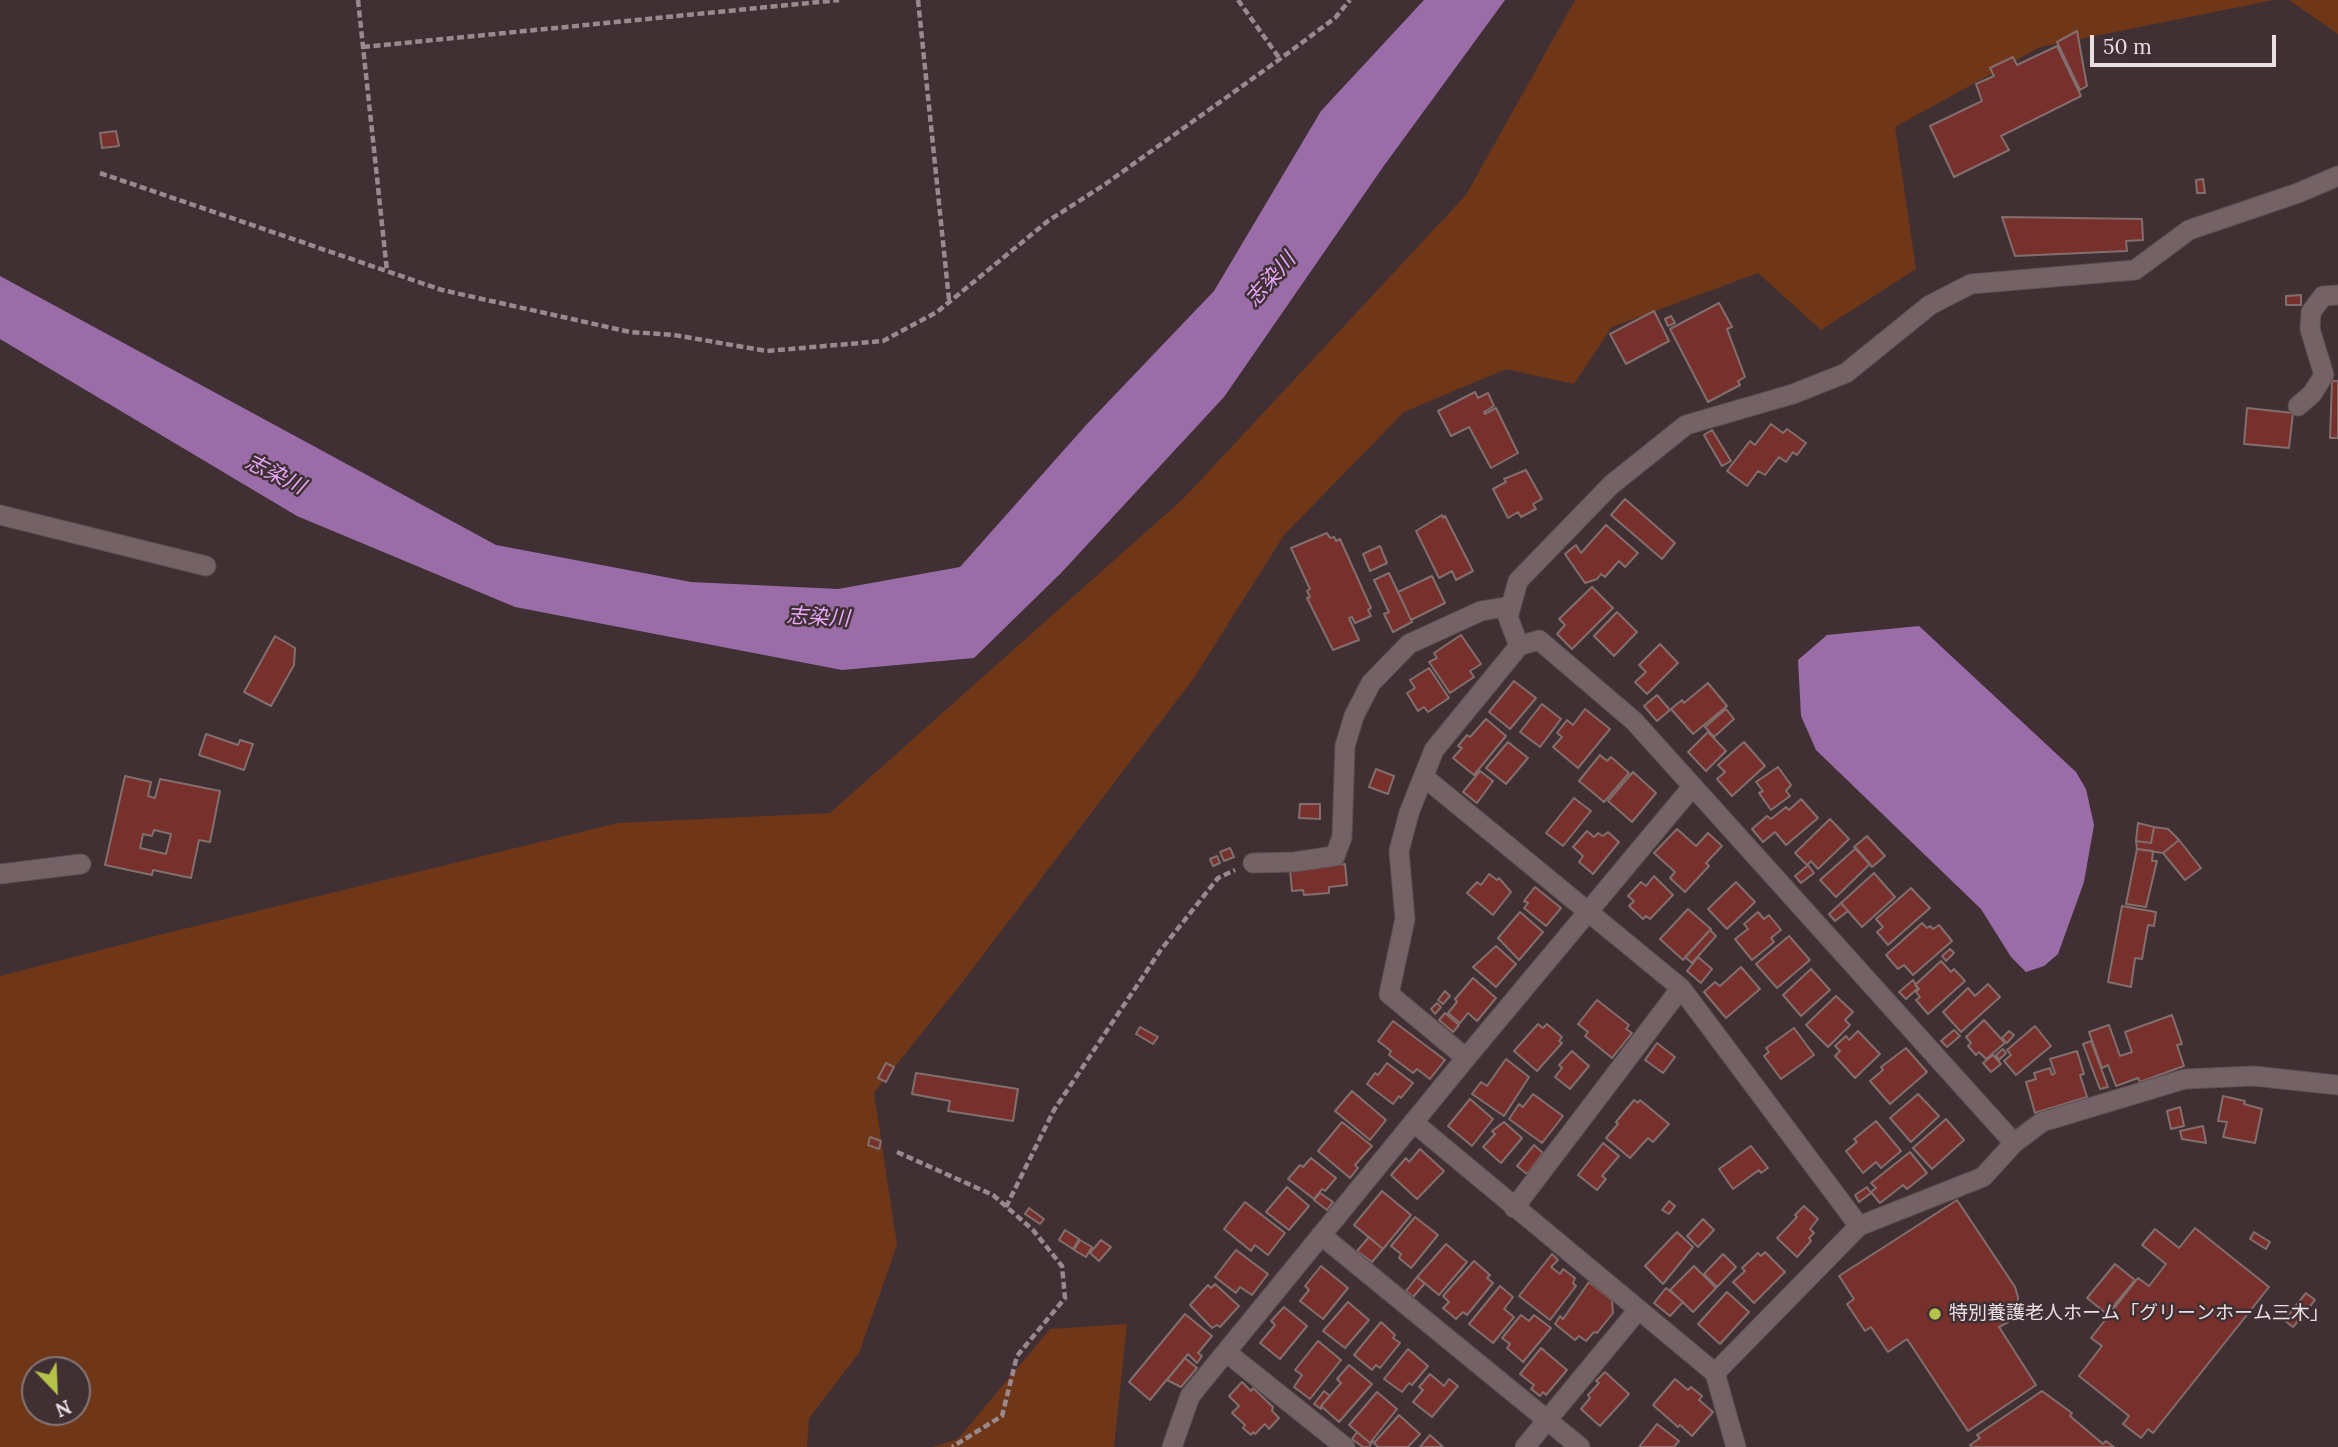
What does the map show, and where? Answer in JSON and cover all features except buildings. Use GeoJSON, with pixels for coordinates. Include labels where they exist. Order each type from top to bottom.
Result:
{"type":"FeatureCollection","features":[{"type":"Feature","properties":{"kind":"street"},"geometry":{"type":"LineString","coordinates":[[1519,646],[1507,617],[1518,581],[1611,485],[1686,425],[1793,394],[1846,373],[1930,305],[1971,284],[2135,270],[2189,230],[2298,193],[2338,176]]}},
{"type":"Feature","properties":{"kind":"street"},"geometry":{"type":"LineString","coordinates":[[2298,407],[2312,394],[2324,375],[2310,329],[2311,312],[2323,296],[2338,295]]}},
{"type":"Feature","properties":{"kind":"street"},"geometry":{"type":"LineString","coordinates":[[0,515],[206,566]]}},
{"type":"Feature","properties":{"kind":"street"},"geometry":{"type":"LineString","coordinates":[[1253,863],[1294,862],[1335,856],[1342,837],[1345,746],[1354,716],[1371,683],[1409,644],[1482,611],[1511,606]]}},
{"type":"Feature","properties":{"kind":"street"},"geometry":{"type":"LineString","coordinates":[[1466,1058],[1390,994],[1405,919],[1399,851],[1409,813],[1434,750],[1519,646],[1539,640],[1634,721],[2014,1143]]}},
{"type":"Feature","properties":{"kind":"street"},"geometry":{"type":"LineString","coordinates":[[1424,776],[1681,988],[1859,1226]]}},
{"type":"Feature","properties":{"kind":"street"},"geometry":{"type":"LineString","coordinates":[[1172,1447],[1189,1396],[1693,786]]}},
{"type":"Feature","properties":{"kind":"street"},"geometry":{"type":"LineString","coordinates":[[0,874],[81,864]]}},
{"type":"Feature","properties":{"kind":"street"},"geometry":{"type":"LineString","coordinates":[[1514,1208],[1681,988]]}},
{"type":"Feature","properties":{"kind":"street"},"geometry":{"type":"LineString","coordinates":[[1715,1373],[1859,1226],[1983,1177],[2014,1143],[2042,1122],[2185,1079],[2254,1076],[2338,1085]]}},
{"type":"Feature","properties":{"kind":"street"},"geometry":{"type":"LineString","coordinates":[[1413,1122],[1715,1373],[1736,1447]]}},
{"type":"Feature","properties":{"kind":"street"},"geometry":{"type":"LineString","coordinates":[[1321,1235],[1580,1447]]}},
{"type":"Feature","properties":{"kind":"street"},"geometry":{"type":"LineString","coordinates":[[1525,1447],[1638,1310]]}},
{"type":"Feature","properties":{"kind":"street"},"geometry":{"type":"LineString","coordinates":[[1226,1352],[1345,1447]]}},
{"type":"Feature","properties":{"kind":"path"},"geometry":{"type":"LineString","coordinates":[[358,0],[387,271]]}},
{"type":"Feature","properties":{"kind":"path"},"geometry":{"type":"LineString","coordinates":[[363,47],[839,0]]}},
{"type":"Feature","properties":{"kind":"path"},"geometry":{"type":"LineString","coordinates":[[918,0],[949,300]]}},
{"type":"Feature","properties":{"kind":"path"},"geometry":{"type":"LineString","coordinates":[[1238,0],[1280,59]]}},
{"type":"Feature","properties":{"kind":"path"},"geometry":{"type":"LineString","coordinates":[[100,173],[442,290],[631,332],[674,335],[767,351],[883,341],[937,312],[1048,220],[1104,185],[1280,59],[1335,18],[1350,0]]}},
{"type":"Feature","properties":{"kind":"path"},"geometry":{"type":"LineString","coordinates":[[1006,1208],[1054,1110],[1160,951],[1218,878],[1253,863]]}},
{"type":"Feature","properties":{"kind":"path"},"geometry":{"type":"LineString","coordinates":[[897,1152],[993,1195],[1033,1230],[1062,1266],[1066,1298],[1017,1356],[1002,1416],[952,1447]]}},
{"type":"Feature","properties":{"kind":"shaded area"},"geometry":{"type":"Polygon","coordinates":[[[1575,0],[2274,0],[2040,47],[1895,127],[1916,269],[1821,330],[1758,273],[1612,327],[1574,384],[1506,369],[1404,412],[1284,535],[1194,678],[960,985],[874,1093],[897,1245],[859,1353],[809,1418],[807,1447],[0,1447],[0,976],[618,823],[830,813],[1184,498],[1466,195],[1575,0]]]}},
{"type":"Feature","properties":{"kind":"shaded area"},"geometry":{"type":"Polygon","coordinates":[[[2289,0],[2338,0],[2338,34],[2289,0]]]}},
{"type":"Feature","properties":{"kind":"shaded area"},"geometry":{"type":"Polygon","coordinates":[[[1127,1324],[1114,1447],[933,1447],[958,1439],[1050,1329],[1127,1324]]]}},
{"type":"Feature","properties":{"kind":"water","name":"志染川"},"geometry":{"type":"Polygon","coordinates":[[[1424,0],[1505,0],[1383,167],[1224,397],[1061,573],[974,658],[842,670],[515,607],[297,516],[0,339],[0,276],[496,545],[691,582],[838,589],[960,567],[1087,424],[1214,291],[1321,111],[1424,0]]]}},
{"type":"Feature","properties":{"kind":"water"},"geometry":{"type":"Polygon","coordinates":[[[1919,626],[2076,772],[2086,789],[2094,825],[2084,882],[2058,954],[2044,966],[2026,972],[2011,957],[1981,909],[1816,750],[1801,716],[1798,660],[1827,635],[1919,626]]]}},
{"type":"Feature","properties":{"kind":"place","name":"特別養護老人ホーム「グリーンホーム三木」"},"geometry":{"type":"Point","coordinates":[1935,1314]}}]}
